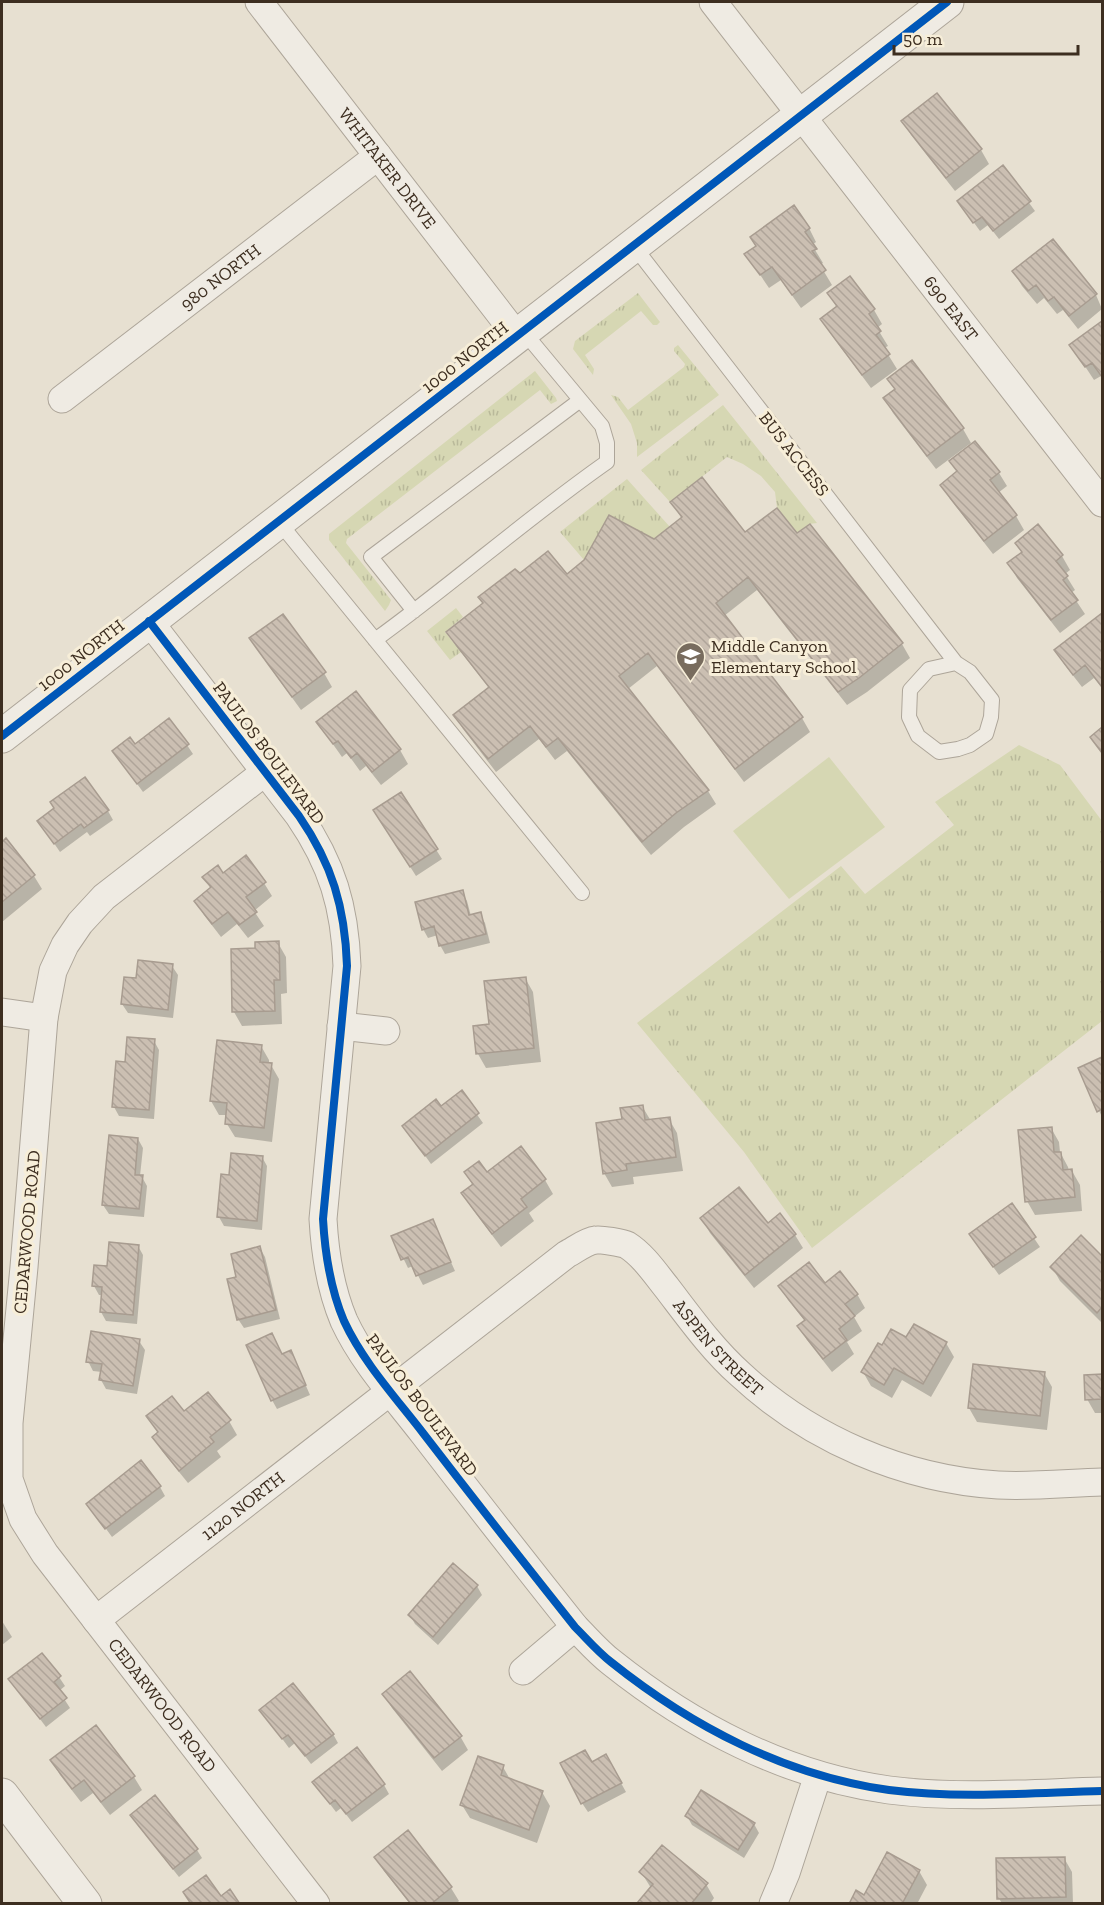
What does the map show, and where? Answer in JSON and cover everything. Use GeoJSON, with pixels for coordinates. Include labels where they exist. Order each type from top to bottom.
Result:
{"type":"FeatureCollection","features":[{"type":"Feature","properties":{"kind":"street","name":"WHITAKER DRIVE"},"geometry":{"type":"LineString","coordinates":[[259,2],[378,156],[520,333]]}},
{"type":"Feature","properties":{"kind":"street","name":"690 EAST"},"geometry":{"type":"LineString","coordinates":[[713,2],[1102,503]]}},
{"type":"Feature","properties":{"kind":"street","name":"1000 NORTH"},"geometry":{"type":"LineString","coordinates":[[2,736],[946,2]]}},
{"type":"Feature","properties":{"kind":"street","name":"980 NORTH"},"geometry":{"type":"LineString","coordinates":[[62,399],[378,156]]}},
{"type":"Feature","properties":{"kind":"street","name":"PAULOS BOULEVARD"},"geometry":{"type":"LineString","coordinates":[[149,621],[315,839],[337,889],[343,914],[347,966],[323,1219],[328,1271],[344,1321],[356,1345],[390,1391],[575,1627],[609,1661],[673,1708],[744,1747],[818,1775],[888,1790],[962,1796],[1102,1791]]}},
{"type":"Feature","properties":{"kind":"street","name":"CEDARWOOD ROAD"},"geometry":{"type":"LineString","coordinates":[[265,772],[104,897],[80,922],[65,945],[53,971],[44,1018],[24,1267],[5,1423],[9,1479],[23,1519],[45,1554],[316,1904]]}},
{"type":"Feature","properties":{"kind":"street"},"geometry":{"type":"LineString","coordinates":[[2,1012],[44,1018]]}},
{"type":"Feature","properties":{"kind":"street"},"geometry":{"type":"LineString","coordinates":[[341,1026],[386,1030]]}},
{"type":"Feature","properties":{"kind":"street","name":"ASPEN STREET"},"geometry":{"type":"LineString","coordinates":[[390,1391],[567,1254],[596,1240],[625,1244],[643,1259],[714,1349],[767,1397],[817,1430],[860,1452],[920,1472],[964,1482],[1000,1485],[1102,1482]]}},
{"type":"Feature","properties":{"kind":"street","name":"1120 NORTH"},"geometry":{"type":"LineString","coordinates":[[96,1620],[390,1391]]}},
{"type":"Feature","properties":{"kind":"street"},"geometry":{"type":"LineString","coordinates":[[523,1671],[575,1627]]}},
{"type":"Feature","properties":{"kind":"street"},"geometry":{"type":"LineString","coordinates":[[773,1904],[786,1873],[818,1775]]}},
{"type":"Feature","properties":{"kind":"street"},"geometry":{"type":"LineString","coordinates":[[2,1795],[86,1904]]}},
{"type":"Feature","properties":{"kind":"lane","name":"BUS ACCESS"},"geometry":{"type":"LineString","coordinates":[[633,245],[956,663]]}},
{"type":"Feature","properties":{"kind":"lane"},"geometry":{"type":"LineString","coordinates":[[375,640],[607,462],[608,443],[602,426],[520,333]]}},
{"type":"Feature","properties":{"kind":"lane"},"geometry":{"type":"LineString","coordinates":[[414,611],[371,557],[579,401]]}},
{"type":"Feature","properties":{"kind":"lane"},"geometry":{"type":"LineString","coordinates":[[278,521],[582,893]]}},
{"type":"Feature","properties":{"kind":"lane"},"geometry":{"type":"LineString","coordinates":[[956,663],[970,672],[992,700],[991,717],[986,734],[970,745],[939,752],[918,736],[909,717],[910,690],[929,669],[956,663]]}},
{"type":"Feature","properties":{"kind":"green space"},"geometry":{"type":"Polygon","coordinates":[[[638,293],[660,322],[653,325],[641,311],[585,355],[594,369],[593,375],[573,349],[575,341],[638,293]]]}},
{"type":"Feature","properties":{"kind":"green space"},"geometry":{"type":"Polygon","coordinates":[[[678,345],[719,395],[637,457],[637,443],[631,424],[611,395],[618,397],[628,410],[684,367],[685,364],[674,351],[678,345]]]}},
{"type":"Feature","properties":{"kind":"green space"},"geometry":{"type":"Polygon","coordinates":[[[535,371],[557,401],[551,404],[540,390],[347,539],[346,543],[391,600],[385,611],[329,540],[329,534],[535,371]]]}},
{"type":"Feature","properties":{"kind":"green space"},"geometry":{"type":"Polygon","coordinates":[[[723,405],[817,523],[809,524],[797,533],[777,508],[775,492],[761,476],[727,457],[670,502],[641,470],[723,405]]]}},
{"type":"Feature","properties":{"kind":"green space"},"geometry":{"type":"Polygon","coordinates":[[[627,479],[670,527],[654,539],[609,515],[584,560],[560,532],[627,479]]]}},
{"type":"Feature","properties":{"kind":"green space"},"geometry":{"type":"Polygon","coordinates":[[[456,608],[463,617],[445,632],[461,652],[450,660],[427,631],[456,608]]]}},
{"type":"Feature","properties":{"kind":"green space"},"geometry":{"type":"Polygon","coordinates":[[[1019,745],[1060,765],[1102,821],[1102,1021],[812,1248],[744,1152],[637,1023],[841,866],[865,894],[954,825],[935,802],[1019,745]]]}},
{"type":"Feature","properties":{"kind":"green space"},"geometry":{"type":"Polygon","coordinates":[[[829,757],[885,827],[789,899],[733,831],[829,757]]]}},
{"type":"Feature","properties":{"kind":"building"},"geometry":{"type":"Polygon","coordinates":[[[937,93],[982,149],[946,178],[901,121],[937,93]]]}},
{"type":"Feature","properties":{"kind":"building"},"geometry":{"type":"Polygon","coordinates":[[[1003,165],[1031,201],[993,231],[982,217],[973,223],[957,201],[1003,165]]]}},
{"type":"Feature","properties":{"kind":"building"},"geometry":{"type":"Polygon","coordinates":[[[794,205],[810,228],[805,232],[817,249],[812,251],[826,270],[792,295],[772,267],[760,275],[744,254],[756,246],[750,237],[794,205]]]}},
{"type":"Feature","properties":{"kind":"building"},"geometry":{"type":"Polygon","coordinates":[[[1053,239],[1097,294],[1069,316],[1054,297],[1048,301],[1036,285],[1028,291],[1012,271],[1053,239]]]}},
{"type":"Feature","properties":{"kind":"building"},"geometry":{"type":"Polygon","coordinates":[[[850,276],[875,309],[869,314],[881,331],[876,335],[890,354],[862,375],[820,319],[837,306],[827,293],[850,276]]]}},
{"type":"Feature","properties":{"kind":"building"},"geometry":{"type":"Polygon","coordinates":[[[1102,321],[1102,377],[1092,363],[1085,367],[1069,345],[1102,321]]]}},
{"type":"Feature","properties":{"kind":"building"},"geometry":{"type":"Polygon","coordinates":[[[912,360],[964,428],[927,456],[883,398],[895,389],[887,379],[912,360]]]}},
{"type":"Feature","properties":{"kind":"building"},"geometry":{"type":"Polygon","coordinates":[[[975,441],[1000,472],[990,480],[1017,515],[984,541],[940,485],[957,471],[949,461],[975,441]]]}},
{"type":"Feature","properties":{"kind":"building"},"geometry":{"type":"Polygon","coordinates":[[[702,477],[745,532],[777,508],[797,533],[810,524],[903,643],[838,692],[748,577],[716,603],[803,717],[735,769],[648,653],[619,676],[709,790],[676,813],[642,842],[558,738],[546,747],[530,726],[488,759],[453,715],[489,687],[446,632],[483,603],[478,597],[515,569],[520,573],[548,551],[567,574],[584,560],[609,515],[654,539],[682,517],[670,502],[702,477]]]}},
{"type":"Feature","properties":{"kind":"building"},"geometry":{"type":"Polygon","coordinates":[[[1038,524],[1063,555],[1056,561],[1068,576],[1063,580],[1078,600],[1051,620],[1007,563],[1022,552],[1015,543],[1038,524]]]}},
{"type":"Feature","properties":{"kind":"building"},"geometry":{"type":"Polygon","coordinates":[[[1102,613],[1102,687],[1085,665],[1073,675],[1054,650],[1102,613]]]}},
{"type":"Feature","properties":{"kind":"building"},"geometry":{"type":"Polygon","coordinates":[[[283,614],[326,672],[292,697],[249,638],[283,614]]]}},
{"type":"Feature","properties":{"kind":"building"},"geometry":{"type":"Polygon","coordinates":[[[356,691],[401,749],[372,772],[357,753],[351,758],[338,741],[333,744],[316,722],[356,691]]]}},
{"type":"Feature","properties":{"kind":"building"},"geometry":{"type":"Polygon","coordinates":[[[169,718],[189,744],[137,784],[112,751],[130,737],[135,744],[169,718]]]}},
{"type":"Feature","properties":{"kind":"building"},"geometry":{"type":"Polygon","coordinates":[[[1102,727],[1102,753],[1090,737],[1102,727]]]}},
{"type":"Feature","properties":{"kind":"building"},"geometry":{"type":"Polygon","coordinates":[[[85,777],[109,810],[84,828],[81,824],[54,844],[37,821],[54,808],[50,802],[85,777]]]}},
{"type":"Feature","properties":{"kind":"building"},"geometry":{"type":"Polygon","coordinates":[[[401,792],[438,849],[410,867],[373,810],[401,792]]]}},
{"type":"Feature","properties":{"kind":"building"},"geometry":{"type":"Polygon","coordinates":[[[6,838],[35,875],[2,902],[2,842],[6,838]]]}},
{"type":"Feature","properties":{"kind":"building"},"geometry":{"type":"Polygon","coordinates":[[[246,855],[266,882],[246,897],[257,912],[239,925],[228,912],[212,924],[194,901],[211,887],[202,877],[218,865],[223,873],[246,855]]]}},
{"type":"Feature","properties":{"kind":"building"},"geometry":{"type":"Polygon","coordinates":[[[463,890],[469,915],[481,912],[486,934],[439,946],[434,926],[422,930],[415,902],[463,890]]]}},
{"type":"Feature","properties":{"kind":"building"},"geometry":{"type":"Polygon","coordinates":[[[279,941],[280,980],[274,980],[275,1011],[232,1012],[231,949],[255,948],[255,942],[279,941]]]}},
{"type":"Feature","properties":{"kind":"building"},"geometry":{"type":"Polygon","coordinates":[[[138,960],[173,964],[168,1010],[121,1004],[124,977],[136,978],[138,960]]]}},
{"type":"Feature","properties":{"kind":"building"},"geometry":{"type":"Polygon","coordinates":[[[526,977],[534,1048],[476,1054],[473,1026],[489,1024],[484,981],[526,977]]]}},
{"type":"Feature","properties":{"kind":"building"},"geometry":{"type":"Polygon","coordinates":[[[127,1037],[155,1039],[149,1110],[112,1107],[116,1061],[125,1062],[127,1037]]]}},
{"type":"Feature","properties":{"kind":"building"},"geometry":{"type":"Polygon","coordinates":[[[217,1040],[262,1045],[260,1062],[272,1063],[264,1128],[225,1124],[227,1103],[210,1101],[217,1040]]]}},
{"type":"Feature","properties":{"kind":"building"},"geometry":{"type":"Polygon","coordinates":[[[1102,1057],[1102,1109],[1097,1112],[1078,1068],[1102,1057]]]}},
{"type":"Feature","properties":{"kind":"building"},"geometry":{"type":"Polygon","coordinates":[[[462,1090],[479,1113],[425,1156],[402,1126],[436,1099],[441,1106],[462,1090]]]}},
{"type":"Feature","properties":{"kind":"building"},"geometry":{"type":"Polygon","coordinates":[[[643,1105],[645,1120],[670,1117],[676,1157],[626,1164],[627,1170],[603,1174],[596,1123],[622,1119],[620,1108],[643,1105]]]}},
{"type":"Feature","properties":{"kind":"building"},"geometry":{"type":"Polygon","coordinates":[[[1052,1127],[1054,1152],[1061,1152],[1063,1170],[1072,1169],[1075,1197],[1025,1202],[1018,1130],[1052,1127]]]}},
{"type":"Feature","properties":{"kind":"building"},"geometry":{"type":"Polygon","coordinates":[[[109,1135],[138,1138],[135,1175],[143,1175],[139,1209],[102,1205],[109,1135]]]}},
{"type":"Feature","properties":{"kind":"building"},"geometry":{"type":"Polygon","coordinates":[[[521,1146],[546,1179],[521,1199],[527,1207],[492,1234],[461,1193],[473,1184],[464,1172],[479,1161],[487,1172],[521,1146]]]}},
{"type":"Feature","properties":{"kind":"building"},"geometry":{"type":"Polygon","coordinates":[[[231,1153],[263,1156],[257,1221],[217,1217],[221,1174],[229,1175],[231,1153]]]}},
{"type":"Feature","properties":{"kind":"building"},"geometry":{"type":"Polygon","coordinates":[[[739,1187],[768,1223],[780,1213],[796,1234],[745,1275],[700,1218],[739,1187]]]}},
{"type":"Feature","properties":{"kind":"building"},"geometry":{"type":"Polygon","coordinates":[[[1012,1203],[1036,1237],[993,1267],[969,1234],[1012,1203]]]}},
{"type":"Feature","properties":{"kind":"building"},"geometry":{"type":"Polygon","coordinates":[[[433,1219],[451,1262],[416,1276],[408,1257],[401,1260],[391,1236],[433,1219]]]}},
{"type":"Feature","properties":{"kind":"building"},"geometry":{"type":"Polygon","coordinates":[[[1081,1235],[1102,1256],[1102,1307],[1097,1313],[1050,1267],[1081,1235]]]}},
{"type":"Feature","properties":{"kind":"building"},"geometry":{"type":"Polygon","coordinates":[[[109,1242],[139,1245],[133,1315],[100,1312],[102,1287],[92,1286],[94,1265],[107,1266],[109,1242]]]}},
{"type":"Feature","properties":{"kind":"building"},"geometry":{"type":"Polygon","coordinates":[[[260,1246],[276,1310],[237,1320],[227,1279],[236,1277],[231,1254],[260,1246]]]}},
{"type":"Feature","properties":{"kind":"building"},"geometry":{"type":"Polygon","coordinates":[[[809,1262],[825,1283],[840,1271],[858,1294],[845,1304],[855,1316],[839,1329],[847,1340],[823,1359],[797,1326],[805,1320],[778,1286],[809,1262]]]}},
{"type":"Feature","properties":{"kind":"building"},"geometry":{"type":"Polygon","coordinates":[[[914,1324],[947,1342],[923,1384],[894,1368],[884,1385],[861,1372],[878,1343],[882,1345],[891,1329],[906,1337],[914,1324]]]}},
{"type":"Feature","properties":{"kind":"building"},"geometry":{"type":"Polygon","coordinates":[[[91,1331],[140,1339],[133,1386],[99,1380],[102,1364],[86,1362],[91,1331]]]}},
{"type":"Feature","properties":{"kind":"building"},"geometry":{"type":"Polygon","coordinates":[[[272,1333],[282,1354],[291,1350],[306,1385],[271,1401],[246,1345],[272,1333]]]}},
{"type":"Feature","properties":{"kind":"building"},"geometry":{"type":"Polygon","coordinates":[[[973,1364],[1045,1372],[1040,1416],[968,1408],[973,1364]]]}},
{"type":"Feature","properties":{"kind":"building"},"geometry":{"type":"Polygon","coordinates":[[[1102,1374],[1102,1399],[1085,1400],[1084,1375],[1102,1374]]]}},
{"type":"Feature","properties":{"kind":"building"},"geometry":{"type":"Polygon","coordinates":[[[208,1392],[231,1420],[210,1437],[214,1442],[179,1471],[152,1437],[158,1432],[146,1416],[172,1396],[184,1411],[208,1392]]]}},
{"type":"Feature","properties":{"kind":"building"},"geometry":{"type":"Polygon","coordinates":[[[141,1460],[161,1486],[105,1529],[86,1504],[141,1460]]]}},
{"type":"Feature","properties":{"kind":"building"},"geometry":{"type":"Polygon","coordinates":[[[453,1563],[478,1585],[433,1637],[408,1615],[453,1563]]]}},
{"type":"Feature","properties":{"kind":"building"},"geometry":{"type":"Polygon","coordinates":[[[42,1653],[61,1676],[54,1682],[67,1698],[40,1719],[8,1679],[42,1653]]]}},
{"type":"Feature","properties":{"kind":"building"},"geometry":{"type":"Polygon","coordinates":[[[410,1671],[462,1736],[434,1758],[382,1694],[410,1671]]]}},
{"type":"Feature","properties":{"kind":"building"},"geometry":{"type":"Polygon","coordinates":[[[293,1683],[334,1734],[305,1756],[288,1735],[282,1739],[259,1710],[293,1683]]]}},
{"type":"Feature","properties":{"kind":"building"},"geometry":{"type":"Polygon","coordinates":[[[96,1725],[135,1776],[101,1802],[84,1780],[72,1789],[50,1760],[96,1725]]]}},
{"type":"Feature","properties":{"kind":"building"},"geometry":{"type":"Polygon","coordinates":[[[357,1747],[385,1784],[346,1814],[335,1800],[330,1804],[312,1782],[357,1747]]]}},
{"type":"Feature","properties":{"kind":"building"},"geometry":{"type":"Polygon","coordinates":[[[585,1750],[592,1762],[606,1754],[622,1783],[581,1804],[560,1763],[585,1750]]]}},
{"type":"Feature","properties":{"kind":"building"},"geometry":{"type":"Polygon","coordinates":[[[478,1756],[504,1765],[501,1775],[543,1791],[529,1830],[460,1805],[478,1756]]]}},
{"type":"Feature","properties":{"kind":"building"},"geometry":{"type":"Polygon","coordinates":[[[701,1790],[755,1823],[738,1850],[685,1816],[701,1790]]]}},
{"type":"Feature","properties":{"kind":"building"},"geometry":{"type":"Polygon","coordinates":[[[155,1795],[198,1849],[173,1869],[130,1815],[155,1795]]]}},
{"type":"Feature","properties":{"kind":"building"},"geometry":{"type":"Polygon","coordinates":[[[408,1830],[452,1887],[431,1904],[411,1904],[374,1857],[408,1830]]]}},
{"type":"Feature","properties":{"kind":"building"},"geometry":{"type":"Polygon","coordinates":[[[662,1845],[708,1883],[691,1904],[637,1903],[653,1884],[639,1872],[662,1845]]]}},
{"type":"Feature","properties":{"kind":"building"},"geometry":{"type":"Polygon","coordinates":[[[887,1852],[920,1870],[902,1904],[849,1904],[856,1890],[864,1895],[887,1852]]]}},
{"type":"Feature","properties":{"kind":"building"},"geometry":{"type":"Polygon","coordinates":[[[1065,1857],[1066,1897],[997,1899],[996,1858],[1065,1857]]]}},
{"type":"Feature","properties":{"kind":"building"},"geometry":{"type":"Polygon","coordinates":[[[206,1875],[221,1896],[230,1889],[240,1904],[191,1904],[183,1892],[206,1875]]]}},
{"type":"Feature","properties":{"kind":"cycle path"},"geometry":{"type":"LineString","coordinates":[[2,736],[947,2]]}},
{"type":"Feature","properties":{"kind":"cycle path"},"geometry":{"type":"LineString","coordinates":[[149,621],[299,816],[320,851],[335,887],[343,924],[347,966],[323,1219],[329,1271],[344,1321],[380,1379],[575,1627],[611,1662],[674,1707],[741,1745],[813,1773],[851,1783],[916,1793],[996,1795],[1102,1791]]}},
{"type":"Feature","properties":{"kind":"place","name":"Middle Canyon Elementary School"},"geometry":{"type":"Point","coordinates":[690,682]}}]}
